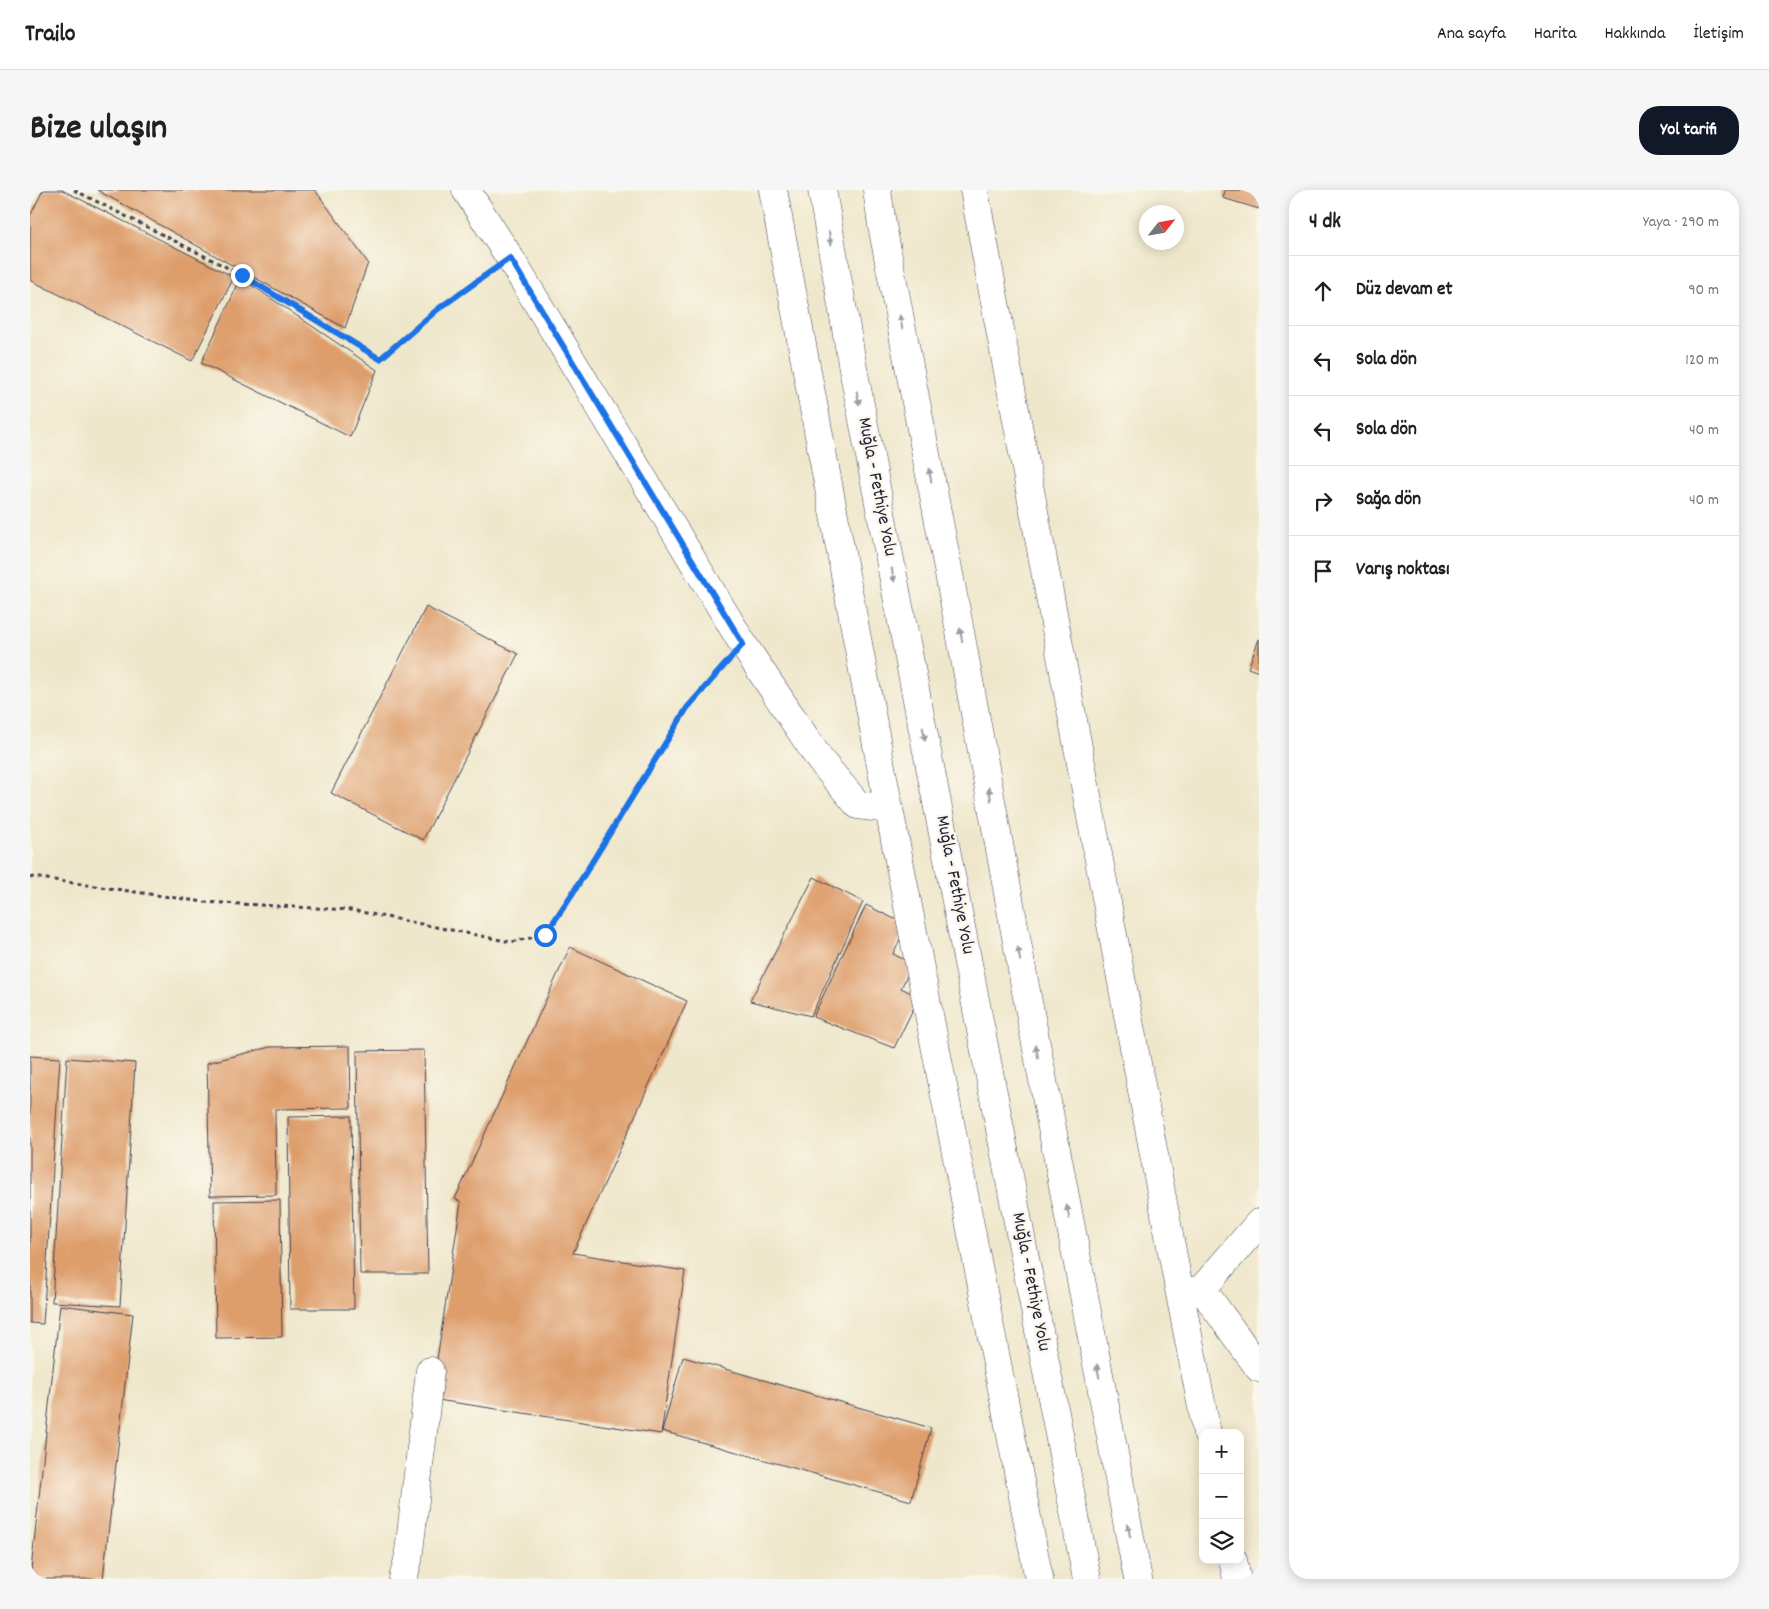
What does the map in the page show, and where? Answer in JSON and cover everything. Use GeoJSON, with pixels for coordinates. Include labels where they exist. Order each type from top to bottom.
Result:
{"type":"FeatureCollection","features":[{"type":"Feature","properties":{"kind":"main road"},"geometry":{"type":"LineString","coordinates":[[466,190],[510,258],[743,644],[820,760],[858,806],[889,809]]}},
{"type":"Feature","properties":{"kind":"main road"},"geometry":{"type":"LineString","coordinates":[[773,190],[889,809],[1039,1579]]}},
{"type":"Feature","properties":{"kind":"main road","name":"Muğla - Fethiye Yolu"},"geometry":{"type":"LineString","coordinates":[[822,190],[852,362],[1087,1579]]}},
{"type":"Feature","properties":{"kind":"main road"},"geometry":{"type":"LineString","coordinates":[[877,190],[1028,1002],[1138,1579]]}},
{"type":"Feature","properties":{"kind":"main road"},"geometry":{"type":"LineString","coordinates":[[974,190],[1191,1292],[1208,1429]]}},
{"type":"Feature","properties":{"kind":"main road"},"geometry":{"type":"LineString","coordinates":[[1191,1292],[1259,1223]]}},
{"type":"Feature","properties":{"kind":"main road"},"geometry":{"type":"LineString","coordinates":[[1191,1292],[1259,1368]]}},
{"type":"Feature","properties":{"kind":"main road"},"geometry":{"type":"LineString","coordinates":[[403,1579],[408,1560],[430,1371]]}},
{"type":"Feature","properties":{"kind":"main road"},"geometry":{"type":"LineString","coordinates":[[1234,1564],[1236,1579]]}},
{"type":"Feature","properties":{"kind":"path"},"geometry":{"type":"LineString","coordinates":[[30,197],[34,190]]}},
{"type":"Feature","properties":{"kind":"path"},"geometry":{"type":"LineString","coordinates":[[74,190],[242,275],[380,359],[438,309],[510,258]]}},
{"type":"Feature","properties":{"kind":"path"},"geometry":{"type":"LineString","coordinates":[[30,878],[34,877],[204,902],[352,910],[511,942],[545,935],[687,708],[743,644]]}},
{"type":"Feature","properties":{"kind":"building"},"geometry":{"type":"Polygon","coordinates":[[[43,190],[62,190],[234,277],[192,361],[30,280],[30,216],[43,190]]]}},
{"type":"Feature","properties":{"kind":"building"},"geometry":{"type":"Polygon","coordinates":[[[97,190],[315,190],[368,263],[345,328],[97,190]]]}},
{"type":"Feature","properties":{"kind":"building"},"geometry":{"type":"Polygon","coordinates":[[[1225,190],[1259,190],[1259,209],[1223,198],[1225,190]]]}},
{"type":"Feature","properties":{"kind":"building"},"geometry":{"type":"Polygon","coordinates":[[[241,278],[377,370],[350,437],[201,363],[241,278]]]}},
{"type":"Feature","properties":{"kind":"building"},"geometry":{"type":"Polygon","coordinates":[[[426,607],[518,654],[423,840],[331,793],[426,607]]]}},
{"type":"Feature","properties":{"kind":"building"},"geometry":{"type":"Polygon","coordinates":[[[1259,639],[1259,672],[1248,668],[1259,639]]]}},
{"type":"Feature","properties":{"kind":"building"},"geometry":{"type":"Polygon","coordinates":[[[814,877],[863,902],[811,1016],[750,1001],[814,877]]]}},
{"type":"Feature","properties":{"kind":"building"},"geometry":{"type":"Polygon","coordinates":[[[866,905],[907,925],[893,954],[913,964],[901,988],[919,997],[894,1048],[813,1017],[866,905]]]}},
{"type":"Feature","properties":{"kind":"building"},"geometry":{"type":"Polygon","coordinates":[[[570,947],[687,1001],[573,1253],[685,1271],[661,1434],[431,1399],[461,1202],[455,1199],[570,947]]]}},
{"type":"Feature","properties":{"kind":"building"},"geometry":{"type":"Polygon","coordinates":[[[350,1046],[351,1108],[275,1109],[276,1195],[210,1196],[207,1063],[270,1047],[350,1046]]]}},
{"type":"Feature","properties":{"kind":"building"},"geometry":{"type":"Polygon","coordinates":[[[424,1050],[428,1274],[360,1274],[357,1051],[424,1050]]]}},
{"type":"Feature","properties":{"kind":"building"},"geometry":{"type":"Polygon","coordinates":[[[30,1056],[60,1058],[43,1324],[30,1323],[30,1056]]]}},
{"type":"Feature","properties":{"kind":"building"},"geometry":{"type":"Polygon","coordinates":[[[67,1058],[135,1063],[120,1306],[52,1302],[67,1058]]]}},
{"type":"Feature","properties":{"kind":"building"},"geometry":{"type":"Polygon","coordinates":[[[351,1116],[354,1309],[290,1309],[288,1117],[351,1116]]]}},
{"type":"Feature","properties":{"kind":"building"},"geometry":{"type":"Polygon","coordinates":[[[280,1200],[282,1337],[216,1338],[214,1201],[280,1200]]]}},
{"type":"Feature","properties":{"kind":"building"},"geometry":{"type":"Polygon","coordinates":[[[60,1305],[133,1314],[103,1579],[30,1579],[60,1305]]]}},
{"type":"Feature","properties":{"kind":"building"},"geometry":{"type":"Polygon","coordinates":[[[683,1357],[931,1428],[911,1501],[662,1431],[683,1357]]]}},
{"type":"Feature","properties":{"kind":"route"},"geometry":{"type":"LineString","coordinates":[[242,275],[380,359],[438,309],[510,258],[743,644],[687,708],[545,935]]}}]}
